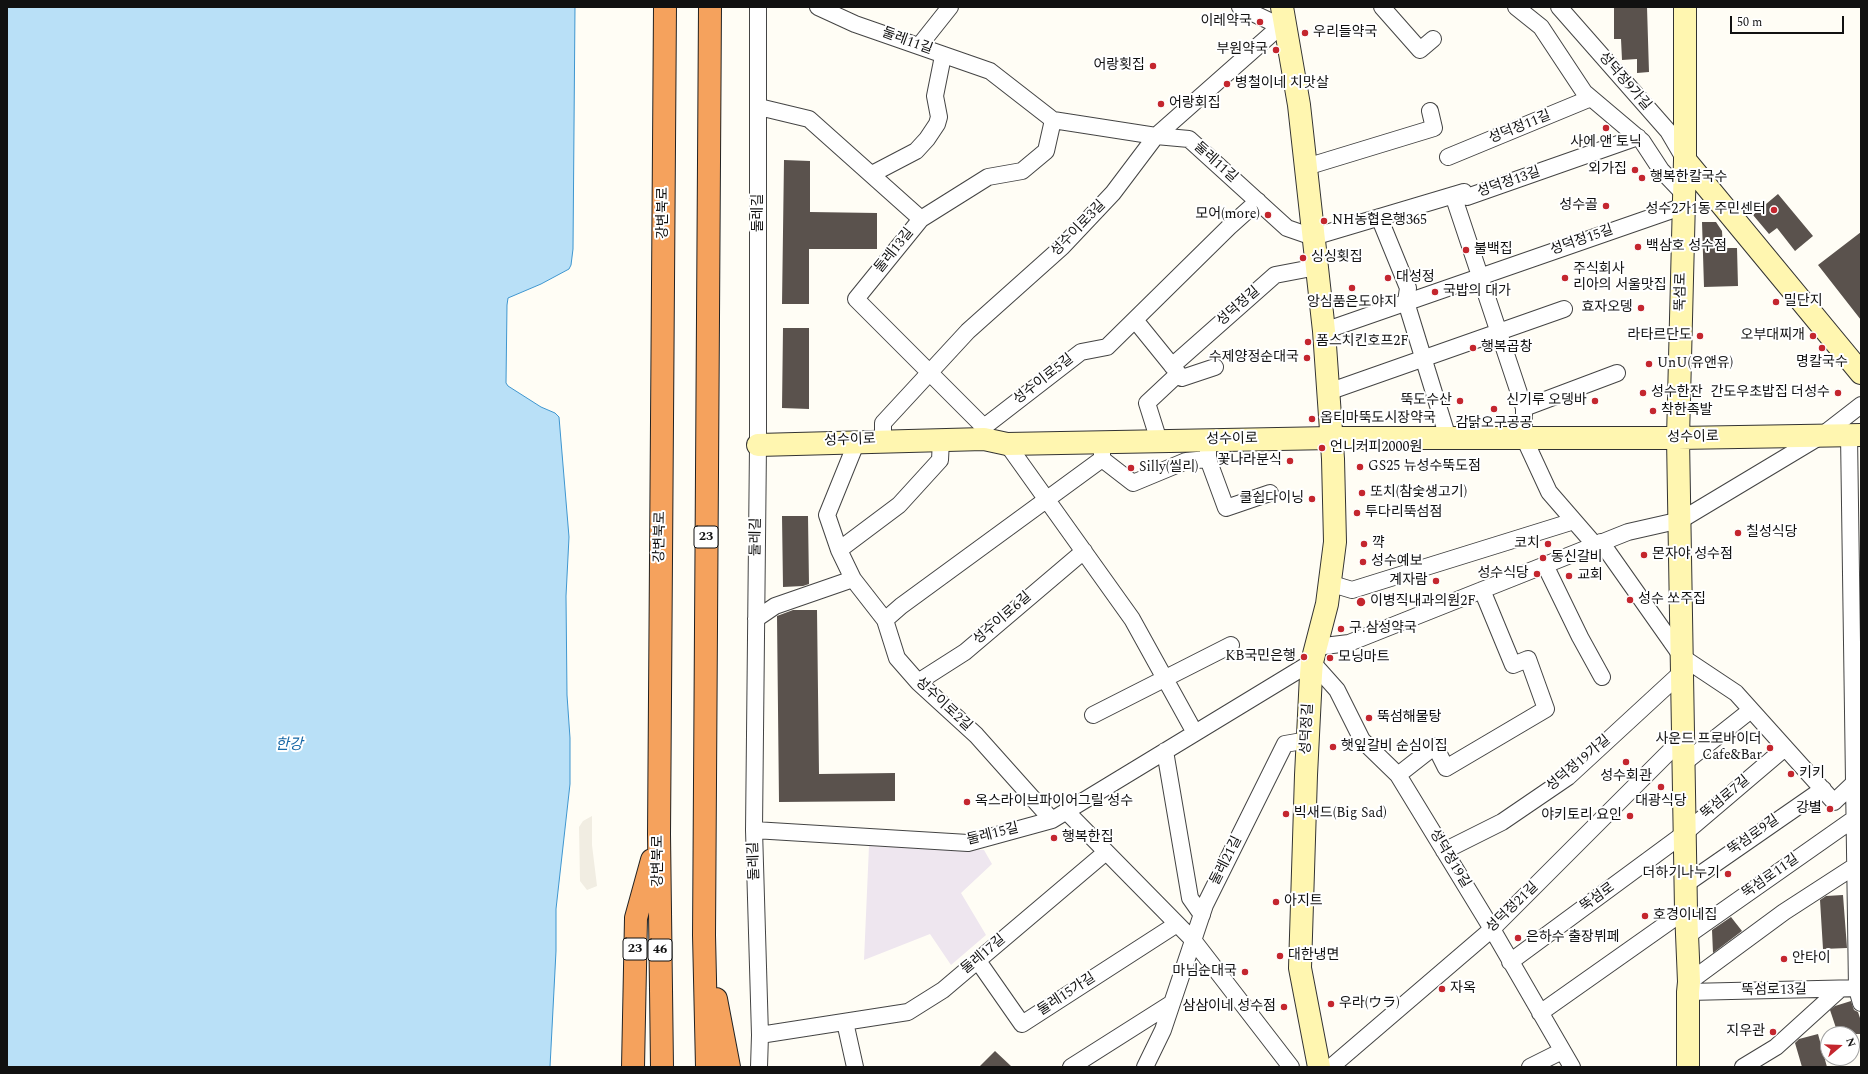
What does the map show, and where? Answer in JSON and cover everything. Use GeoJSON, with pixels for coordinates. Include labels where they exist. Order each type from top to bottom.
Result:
{"type":"FeatureCollection","features":[{"type":"Feature","properties":{"kind":"highway","name":"강변북로"},"geometry":{"type":"LineString","coordinates":[[662,1067],[659,834],[665,7]]}},
{"type":"Feature","properties":{"kind":"highway","name":"23"},"geometry":{"type":"LineString","coordinates":[[707,1067],[704,935],[710,7]]}},
{"type":"Feature","properties":{"kind":"highway","name":"23"},"geometry":{"type":"LineString","coordinates":[[633,1067],[636,918],[659,834]]}},
{"type":"Feature","properties":{"kind":"highway"},"geometry":{"type":"LineString","coordinates":[[704,935],[729,1067]]}},
{"type":"Feature","properties":{"kind":"street","name":"둘레길"},"geometry":{"type":"LineString","coordinates":[[758,7],[758,444],[754,830],[760,1035],[759,1067]]}},
{"type":"Feature","properties":{"kind":"street","name":"둘레11길"},"geometry":{"type":"LineString","coordinates":[[818,7],[855,24],[943,56],[990,71],[1053,120],[1156,136],[1189,139],[1287,228],[1313,237]]}},
{"type":"Feature","properties":{"kind":"street"},"geometry":{"type":"LineString","coordinates":[[919,46],[950,7]]}},
{"type":"Feature","properties":{"kind":"street"},"geometry":{"type":"LineString","coordinates":[[1240,7],[1283,18]]}},
{"type":"Feature","properties":{"kind":"street"},"geometry":{"type":"LineString","coordinates":[[1382,7],[1420,50],[1433,39]]}},
{"type":"Feature","properties":{"kind":"street"},"geometry":{"type":"LineString","coordinates":[[1516,7],[1541,27],[1584,92],[1642,141],[1661,170],[1684,200]]}},
{"type":"Feature","properties":{"kind":"street","name":"성덕정9가길"},"geometry":{"type":"LineString","coordinates":[[1559,7],[1668,131],[1685,160]]}},
{"type":"Feature","properties":{"kind":"street","name":"뚝섬로"},"geometry":{"type":"LineString","coordinates":[[1685,7],[1685,160],[1678,438],[1681,520],[1688,1067]]}},
{"type":"Feature","properties":{"kind":"street","name":"성수이로3길"},"geometry":{"type":"LineString","coordinates":[[884,440],[883,423],[929,372],[968,332],[1062,247],[1113,193],[1156,136],[1283,18]]}},
{"type":"Feature","properties":{"kind":"street","name":"성덕정길"},"geometry":{"type":"LineString","coordinates":[[1283,18],[1299,105],[1324,331],[1332,438],[1335,542],[1327,604],[1314,654],[1308,740],[1300,968],[1319,1067]]}},
{"type":"Feature","properties":{"kind":"street"},"geometry":{"type":"LineString","coordinates":[[872,174],[916,151],[927,139],[937,124],[939,117],[935,96],[943,56]]}},
{"type":"Feature","properties":{"kind":"street","name":"성덕정11길"},"geometry":{"type":"LineString","coordinates":[[1448,157],[1591,98]]}},
{"type":"Feature","properties":{"kind":"street","name":"둘레13길"},"geometry":{"type":"LineString","coordinates":[[759,107],[809,119],[921,219],[856,299],[929,372],[984,433]]}},
{"type":"Feature","properties":{"kind":"street"},"geometry":{"type":"LineString","coordinates":[[1306,167],[1434,128],[1430,111]]}},
{"type":"Feature","properties":{"kind":"street"},"geometry":{"type":"LineString","coordinates":[[921,219],[988,177],[1022,171],[1046,151],[1053,120]]}},
{"type":"Feature","properties":{"kind":"street","name":"성덕정13길"},"geometry":{"type":"LineString","coordinates":[[1313,237],[1464,192],[1467,197],[1638,137]]}},
{"type":"Feature","properties":{"kind":"street"},"geometry":{"type":"LineString","coordinates":[[1685,160],[1861,373]]}},
{"type":"Feature","properties":{"kind":"street"},"geometry":{"type":"LineString","coordinates":[[1453,195],[1524,408],[1524,438],[1549,492],[1574,520],[1598,543],[1682,665],[1736,693],[1834,802],[1854,783]]}},
{"type":"Feature","properties":{"kind":"street","name":"성덕정15길"},"geometry":{"type":"LineString","coordinates":[[1324,331],[1480,277],[1684,200]]}},
{"type":"Feature","properties":{"kind":"street","name":"성수이로5길"},"geometry":{"type":"LineString","coordinates":[[984,433],[1081,352],[1107,347],[1229,227],[1258,201]]}},
{"type":"Feature","properties":{"kind":"street"},"geometry":{"type":"LineString","coordinates":[[1379,217],[1408,288],[1406,302],[1448,438]]}},
{"type":"Feature","properties":{"kind":"street","name":"성덕정길"},"geometry":{"type":"LineString","coordinates":[[1175,370],[1276,275],[1317,267]]}},
{"type":"Feature","properties":{"kind":"street"},"geometry":{"type":"LineString","coordinates":[[1328,392],[1564,309]]}},
{"type":"Feature","properties":{"kind":"street"},"geometry":{"type":"LineString","coordinates":[[1135,320],[1182,378],[1215,367]]}},
{"type":"Feature","properties":{"kind":"street"},"geometry":{"type":"LineString","coordinates":[[1159,441],[1147,403],[1175,370]]}},
{"type":"Feature","properties":{"kind":"street"},"geometry":{"type":"LineString","coordinates":[[1524,408],[1616,373]]}},
{"type":"Feature","properties":{"kind":"street"},"geometry":{"type":"LineString","coordinates":[[1314,654],[1349,643],[1628,532],[1681,520],[1821,436],[1861,405]]}},
{"type":"Feature","properties":{"kind":"street","name":"성수이로"},"geometry":{"type":"LineString","coordinates":[[758,444],[884,440],[941,440],[984,433],[1007,444],[1102,451],[1159,441],[1208,450],[1332,438],[1678,438],[1855,435]]}},
{"type":"Feature","properties":{"kind":"street"},"geometry":{"type":"LineString","coordinates":[[1855,435],[1854,783],[1855,866],[1860,993]]}},
{"type":"Feature","properties":{"kind":"street"},"geometry":{"type":"LineString","coordinates":[[839,550],[899,505],[940,460],[941,440]]}},
{"type":"Feature","properties":{"kind":"street","name":"성수이로2길"},"geometry":{"type":"LineString","coordinates":[[857,441],[827,515],[839,550],[853,579],[885,620],[896,658],[918,682],[976,735],[1052,820]]}},
{"type":"Feature","properties":{"kind":"street"},"geometry":{"type":"LineString","coordinates":[[1007,444],[1046,501],[1084,551],[1132,619],[1195,733]]}},
{"type":"Feature","properties":{"kind":"street"},"geometry":{"type":"LineString","coordinates":[[885,620],[901,606],[1046,501],[1102,451],[1133,483],[1186,461],[1208,450],[1226,508],[1270,493]]}},
{"type":"Feature","properties":{"kind":"street"},"geometry":{"type":"LineString","coordinates":[[1329,584],[1352,590],[1574,520]]}},
{"type":"Feature","properties":{"kind":"street","name":"성수이로6길"},"geometry":{"type":"LineString","coordinates":[[918,682],[965,652],[1084,551]]}},
{"type":"Feature","properties":{"kind":"street"},"geometry":{"type":"LineString","coordinates":[[1545,564],[1580,637],[1602,677]]}},
{"type":"Feature","properties":{"kind":"street"},"geometry":{"type":"LineString","coordinates":[[756,619],[775,606],[853,579]]}},
{"type":"Feature","properties":{"kind":"street"},"geometry":{"type":"LineString","coordinates":[[1398,775],[1436,746],[1446,768],[1546,709],[1528,659],[1512,665],[1482,590]]}},
{"type":"Feature","properties":{"kind":"street"},"geometry":{"type":"LineString","coordinates":[[1093,715],[1165,680],[1231,645]]}},
{"type":"Feature","properties":{"kind":"street","name":"둘레15길"},"geometry":{"type":"LineString","coordinates":[[754,830],[968,843],[1052,820],[1195,733],[1314,654]]}},
{"type":"Feature","properties":{"kind":"street","name":"성덕정19길"},"geometry":{"type":"LineString","coordinates":[[1314,654],[1338,690],[1362,740],[1398,775],[1492,929],[1572,1067]]}},
{"type":"Feature","properties":{"kind":"street","name":"성덕정19가길"},"geometry":{"type":"LineString","coordinates":[[1444,851],[1502,822],[1568,777],[1682,665]]}},
{"type":"Feature","properties":{"kind":"street"},"geometry":{"type":"LineString","coordinates":[[1684,763],[1751,710]]}},
{"type":"Feature","properties":{"kind":"street","name":"성덕정21길"},"geometry":{"type":"LineString","coordinates":[[1331,1067],[1492,929],[1683,738]]}},
{"type":"Feature","properties":{"kind":"street","name":"둘레21길"},"geometry":{"type":"LineString","coordinates":[[1145,1067],[1164,1030],[1205,905],[1285,744],[1308,740]]}},
{"type":"Feature","properties":{"kind":"street","name":"뚝섬로7길"},"geometry":{"type":"LineString","coordinates":[[1685,833],[1785,748]]}},
{"type":"Feature","properties":{"kind":"street"},"geometry":{"type":"LineString","coordinates":[[1166,751],[1190,898],[1202,915]]}},
{"type":"Feature","properties":{"kind":"street","name":"뚝섬로9길"},"geometry":{"type":"LineString","coordinates":[[1686,884],[1822,789]]}},
{"type":"Feature","properties":{"kind":"street"},"geometry":{"type":"LineString","coordinates":[[1066,811],[1193,940],[1291,1067]]}},
{"type":"Feature","properties":{"kind":"street","name":"뚝섬로11길"},"geometry":{"type":"LineString","coordinates":[[1687,936],[1855,818]]}},
{"type":"Feature","properties":{"kind":"street","name":"뚝섬로"},"geometry":{"type":"LineString","coordinates":[[1510,962],[1685,833]]}},
{"type":"Feature","properties":{"kind":"street","name":"둘레17길"},"geometry":{"type":"LineString","coordinates":[[760,1035],[908,1012],[943,990],[1106,852]]}},
{"type":"Feature","properties":{"kind":"street"},"geometry":{"type":"LineString","coordinates":[[1688,987],[1784,912],[1855,866]]}},
{"type":"Feature","properties":{"kind":"street"},"geometry":{"type":"LineString","coordinates":[[1540,1013],[1686,910]]}},
{"type":"Feature","properties":{"kind":"street","name":"둘레15가길"},"geometry":{"type":"LineString","coordinates":[[978,961],[1022,1024],[1177,924]]}},
{"type":"Feature","properties":{"kind":"street","name":"뚝섬로13길"},"geometry":{"type":"LineString","coordinates":[[1688,987],[1840,989],[1860,993]]}},
{"type":"Feature","properties":{"kind":"street"},"geometry":{"type":"LineString","coordinates":[[1743,1067],[1776,1047],[1840,989]]}},
{"type":"Feature","properties":{"kind":"street"},"geometry":{"type":"LineString","coordinates":[[1071,1067],[1172,1003]]}},
{"type":"Feature","properties":{"kind":"street"},"geometry":{"type":"LineString","coordinates":[[845,1022],[855,1067]]}},
{"type":"Feature","properties":{"kind":"street"},"geometry":{"type":"LineString","coordinates":[[1530,1067],[1562,1051]]}},
{"type":"Feature","properties":{"kind":"shaded area"},"geometry":{"type":"Polygon","coordinates":[[[592,816],[592,845],[597,886],[587,890],[580,881],[579,827],[583,821],[592,816]]]}},
{"type":"Feature","properties":{"kind":"shaded area"},"geometry":{"type":"Polygon","coordinates":[[[869,846],[984,850],[992,864],[961,893],[986,935],[951,965],[930,934],[864,960],[869,846]]]}},
{"type":"Feature","properties":{"kind":"water","name":"한강"},"geometry":{"type":"Polygon","coordinates":[[[7,7],[575,7],[573,249],[571,265],[569,269],[541,284],[508,298],[507,305],[506,383],[508,386],[541,407],[555,413],[559,417],[569,537],[566,596],[570,784],[556,909],[556,951],[550,1067],[7,1067],[7,7]]]}},
{"type":"Feature","properties":{"kind":"building"},"geometry":{"type":"Polygon","coordinates":[[[1614,7],[1647,7],[1649,72],[1637,73],[1637,59],[1622,60],[1621,39],[1614,39],[1614,7]]]}},
{"type":"Feature","properties":{"kind":"building"},"geometry":{"type":"Polygon","coordinates":[[[784,160],[810,161],[810,212],[877,213],[877,249],[809,249],[809,304],[782,304],[784,160]]]}},
{"type":"Feature","properties":{"kind":"building"},"geometry":{"type":"Polygon","coordinates":[[[1778,194],[1813,236],[1795,251],[1777,228],[1769,234],[1753,215],[1778,194]]]}},
{"type":"Feature","properties":{"kind":"building"},"geometry":{"type":"Polygon","coordinates":[[[1702,222],[1716,222],[1722,231],[1723,248],[1737,248],[1738,286],[1704,287],[1702,222]]]}},
{"type":"Feature","properties":{"kind":"building"},"geometry":{"type":"Polygon","coordinates":[[[1861,232],[1861,320],[1818,265],[1861,232]]]}},
{"type":"Feature","properties":{"kind":"building"},"geometry":{"type":"Polygon","coordinates":[[[783,328],[809,328],[809,409],[782,408],[783,328]]]}},
{"type":"Feature","properties":{"kind":"building"},"geometry":{"type":"Polygon","coordinates":[[[782,516],[808,516],[809,584],[803,586],[783,587],[782,516]]]}},
{"type":"Feature","properties":{"kind":"building"},"geometry":{"type":"Polygon","coordinates":[[[793,610],[817,610],[819,774],[895,773],[895,801],[779,802],[777,616],[793,610]]]}},
{"type":"Feature","properties":{"kind":"building"},"geometry":{"type":"Polygon","coordinates":[[[1843,895],[1847,948],[1823,949],[1820,900],[1826,896],[1843,895]]]}},
{"type":"Feature","properties":{"kind":"building"},"geometry":{"type":"Polygon","coordinates":[[[1731,917],[1742,931],[1713,953],[1712,930],[1731,917]]]}},
{"type":"Feature","properties":{"kind":"building"},"geometry":{"type":"Polygon","coordinates":[[[1851,1001],[1854,1010],[1858,1012],[1861,1021],[1861,1034],[1860,1026],[1835,1026],[1830,1010],[1835,1006],[1851,1001]]]}},
{"type":"Feature","properties":{"kind":"building"},"geometry":{"type":"Polygon","coordinates":[[[1818,1034],[1820,1041],[1820,1066],[1827,1067],[1802,1067],[1795,1043],[1799,1039],[1818,1034]]]}},
{"type":"Feature","properties":{"kind":"building"},"geometry":{"type":"Polygon","coordinates":[[[995,1051],[1012,1067],[979,1067],[995,1051]]]}},
{"type":"Feature","properties":{"kind":"place","name":"이레약국"},"geometry":{"type":"Point","coordinates":[1260,22]}},
{"type":"Feature","properties":{"kind":"place","name":"우리들약국"},"geometry":{"type":"Point","coordinates":[1305,33]}},
{"type":"Feature","properties":{"kind":"place","name":"부원약국"},"geometry":{"type":"Point","coordinates":[1276,50]}},
{"type":"Feature","properties":{"kind":"place","name":"어랑횟집"},"geometry":{"type":"Point","coordinates":[1153,66]}},
{"type":"Feature","properties":{"kind":"place","name":"병철이네 치맛살"},"geometry":{"type":"Point","coordinates":[1227,84]}},
{"type":"Feature","properties":{"kind":"place","name":"어랑회집"},"geometry":{"type":"Point","coordinates":[1161,104]}},
{"type":"Feature","properties":{"kind":"place","name":"사에 앤 토닉"},"geometry":{"type":"Point","coordinates":[1606,128]}},
{"type":"Feature","properties":{"kind":"place","name":"외가집"},"geometry":{"type":"Point","coordinates":[1635,170]}},
{"type":"Feature","properties":{"kind":"place","name":"행복한칼국수"},"geometry":{"type":"Point","coordinates":[1642,178]}},
{"type":"Feature","properties":{"kind":"place","name":"성수골"},"geometry":{"type":"Point","coordinates":[1606,206]}},
{"type":"Feature","properties":{"kind":"place","name":"성수2가1동 주민센터"},"geometry":{"type":"Point","coordinates":[1774,210]}},
{"type":"Feature","properties":{"kind":"place","name":"모어(more)"},"geometry":{"type":"Point","coordinates":[1268,215]}},
{"type":"Feature","properties":{"kind":"place","name":"NH농협은행365"},"geometry":{"type":"Point","coordinates":[1324,221]}},
{"type":"Feature","properties":{"kind":"place","name":"백삼호 성수점"},"geometry":{"type":"Point","coordinates":[1638,247]}},
{"type":"Feature","properties":{"kind":"place","name":"불백집"},"geometry":{"type":"Point","coordinates":[1466,250]}},
{"type":"Feature","properties":{"kind":"place","name":"싱싱횟집"},"geometry":{"type":"Point","coordinates":[1303,258]}},
{"type":"Feature","properties":{"kind":"place","name":"대성정"},"geometry":{"type":"Point","coordinates":[1388,278]}},
{"type":"Feature","properties":{"kind":"place","name":"주식회사 리아의 서울맛집"},"geometry":{"type":"Point","coordinates":[1565,278]}},
{"type":"Feature","properties":{"kind":"place","name":"앙심품은도야지"},"geometry":{"type":"Point","coordinates":[1352,288]}},
{"type":"Feature","properties":{"kind":"place","name":"국밥의 대가"},"geometry":{"type":"Point","coordinates":[1435,292]}},
{"type":"Feature","properties":{"kind":"place","name":"밀단지"},"geometry":{"type":"Point","coordinates":[1776,302]}},
{"type":"Feature","properties":{"kind":"place","name":"효자오뎅"},"geometry":{"type":"Point","coordinates":[1641,308]}},
{"type":"Feature","properties":{"kind":"place","name":"라타르단도"},"geometry":{"type":"Point","coordinates":[1700,336]}},
{"type":"Feature","properties":{"kind":"place","name":"오부대찌개"},"geometry":{"type":"Point","coordinates":[1813,336]}},
{"type":"Feature","properties":{"kind":"place","name":"폼스치킨호프2F"},"geometry":{"type":"Point","coordinates":[1308,342]}},
{"type":"Feature","properties":{"kind":"place","name":"행복곱창"},"geometry":{"type":"Point","coordinates":[1473,348]}},
{"type":"Feature","properties":{"kind":"place","name":"명칼국수"},"geometry":{"type":"Point","coordinates":[1822,348]}},
{"type":"Feature","properties":{"kind":"place","name":"수제양정순대국"},"geometry":{"type":"Point","coordinates":[1307,358]}},
{"type":"Feature","properties":{"kind":"place","name":"UnU(유앤유)"},"geometry":{"type":"Point","coordinates":[1649,364]}},
{"type":"Feature","properties":{"kind":"place","name":"성수한잔"},"geometry":{"type":"Point","coordinates":[1643,393]}},
{"type":"Feature","properties":{"kind":"place","name":"간도우초밥집 더성수"},"geometry":{"type":"Point","coordinates":[1838,393]}},
{"type":"Feature","properties":{"kind":"place","name":"뚝도수산"},"geometry":{"type":"Point","coordinates":[1460,401]}},
{"type":"Feature","properties":{"kind":"place","name":"신기루 오뎅바"},"geometry":{"type":"Point","coordinates":[1595,401]}},
{"type":"Feature","properties":{"kind":"place","name":"감닭오구공공"},"geometry":{"type":"Point","coordinates":[1494,409]}},
{"type":"Feature","properties":{"kind":"place","name":"착한족발"},"geometry":{"type":"Point","coordinates":[1653,411]}},
{"type":"Feature","properties":{"kind":"place","name":"옵티마뚝도시장약국"},"geometry":{"type":"Point","coordinates":[1312,419]}},
{"type":"Feature","properties":{"kind":"place","name":"언니커피2000원"},"geometry":{"type":"Point","coordinates":[1322,448]}},
{"type":"Feature","properties":{"kind":"place","name":"꽃나라분식"},"geometry":{"type":"Point","coordinates":[1290,461]}},
{"type":"Feature","properties":{"kind":"place","name":"GS25 뉴성수뚝도점"},"geometry":{"type":"Point","coordinates":[1360,467]}},
{"type":"Feature","properties":{"kind":"place","name":"Silly(씰리)"},"geometry":{"type":"Point","coordinates":[1131,468]}},
{"type":"Feature","properties":{"kind":"place","name":"또치(참숯생고기)"},"geometry":{"type":"Point","coordinates":[1362,493]}},
{"type":"Feature","properties":{"kind":"place","name":"쿨쉽다이닝"},"geometry":{"type":"Point","coordinates":[1312,499]}},
{"type":"Feature","properties":{"kind":"place","name":"투다리뚝섬점"},"geometry":{"type":"Point","coordinates":[1357,513]}},
{"type":"Feature","properties":{"kind":"place","name":"칠성식당"},"geometry":{"type":"Point","coordinates":[1738,533]}},
{"type":"Feature","properties":{"kind":"place","name":"꺅"},"geometry":{"type":"Point","coordinates":[1364,544]}},
{"type":"Feature","properties":{"kind":"place","name":"코치"},"geometry":{"type":"Point","coordinates":[1548,544]}},
{"type":"Feature","properties":{"kind":"place","name":"몬자야 성수점"},"geometry":{"type":"Point","coordinates":[1644,555]}},
{"type":"Feature","properties":{"kind":"place","name":"동신갈비"},"geometry":{"type":"Point","coordinates":[1543,558]}},
{"type":"Feature","properties":{"kind":"place","name":"성수예보"},"geometry":{"type":"Point","coordinates":[1363,562]}},
{"type":"Feature","properties":{"kind":"place","name":"성수식당"},"geometry":{"type":"Point","coordinates":[1537,574]}},
{"type":"Feature","properties":{"kind":"place","name":"교회"},"geometry":{"type":"Point","coordinates":[1569,576]}},
{"type":"Feature","properties":{"kind":"place","name":"계자람"},"geometry":{"type":"Point","coordinates":[1436,581]}},
{"type":"Feature","properties":{"kind":"place","name":"성수 쏘주집"},"geometry":{"type":"Point","coordinates":[1630,600]}},
{"type":"Feature","properties":{"kind":"place","name":"이병직내과의원2F"},"geometry":{"type":"Point","coordinates":[1361,602]}},
{"type":"Feature","properties":{"kind":"place","name":"구.삼성약국"},"geometry":{"type":"Point","coordinates":[1341,629]}},
{"type":"Feature","properties":{"kind":"place","name":"KB국민은행"},"geometry":{"type":"Point","coordinates":[1304,657]}},
{"type":"Feature","properties":{"kind":"place","name":"모닝마트"},"geometry":{"type":"Point","coordinates":[1330,658]}},
{"type":"Feature","properties":{"kind":"place","name":"뚝섬해물탕"},"geometry":{"type":"Point","coordinates":[1369,718]}},
{"type":"Feature","properties":{"kind":"place","name":"햇잎갈비 순심이집"},"geometry":{"type":"Point","coordinates":[1333,747]}},
{"type":"Feature","properties":{"kind":"place","name":"사운드 프로바이더 Cafe&Bar"},"geometry":{"type":"Point","coordinates":[1770,748]}},
{"type":"Feature","properties":{"kind":"place","name":"성수회관"},"geometry":{"type":"Point","coordinates":[1626,762]}},
{"type":"Feature","properties":{"kind":"place","name":"키키"},"geometry":{"type":"Point","coordinates":[1791,774]}},
{"type":"Feature","properties":{"kind":"place","name":"대광식당"},"geometry":{"type":"Point","coordinates":[1661,787]}},
{"type":"Feature","properties":{"kind":"place","name":"옥스라이브파이어그릴 성수"},"geometry":{"type":"Point","coordinates":[967,802]}},
{"type":"Feature","properties":{"kind":"place","name":"강별"},"geometry":{"type":"Point","coordinates":[1830,809]}},
{"type":"Feature","properties":{"kind":"place","name":"빅새드(Big Sad)"},"geometry":{"type":"Point","coordinates":[1286,814]}},
{"type":"Feature","properties":{"kind":"place","name":"야키토리 요인"},"geometry":{"type":"Point","coordinates":[1630,816]}},
{"type":"Feature","properties":{"kind":"place","name":"행복한집"},"geometry":{"type":"Point","coordinates":[1054,838]}},
{"type":"Feature","properties":{"kind":"place","name":"더하기나누기"},"geometry":{"type":"Point","coordinates":[1728,874]}},
{"type":"Feature","properties":{"kind":"place","name":"아지트"},"geometry":{"type":"Point","coordinates":[1276,902]}},
{"type":"Feature","properties":{"kind":"place","name":"호경이네집"},"geometry":{"type":"Point","coordinates":[1645,916]}},
{"type":"Feature","properties":{"kind":"place","name":"은하수 출장뷔페"},"geometry":{"type":"Point","coordinates":[1518,938]}},
{"type":"Feature","properties":{"kind":"place","name":"대한냉면"},"geometry":{"type":"Point","coordinates":[1280,956]}},
{"type":"Feature","properties":{"kind":"place","name":"안타이"},"geometry":{"type":"Point","coordinates":[1784,959]}},
{"type":"Feature","properties":{"kind":"place","name":"마님순대국"},"geometry":{"type":"Point","coordinates":[1245,972]}},
{"type":"Feature","properties":{"kind":"place","name":"자옥"},"geometry":{"type":"Point","coordinates":[1442,989]}},
{"type":"Feature","properties":{"kind":"place","name":"우라(ウラ)"},"geometry":{"type":"Point","coordinates":[1331,1004]}},
{"type":"Feature","properties":{"kind":"place","name":"삼삼이네 성수점"},"geometry":{"type":"Point","coordinates":[1284,1007]}},
{"type":"Feature","properties":{"kind":"place","name":"지우관"},"geometry":{"type":"Point","coordinates":[1773,1032]}}]}
